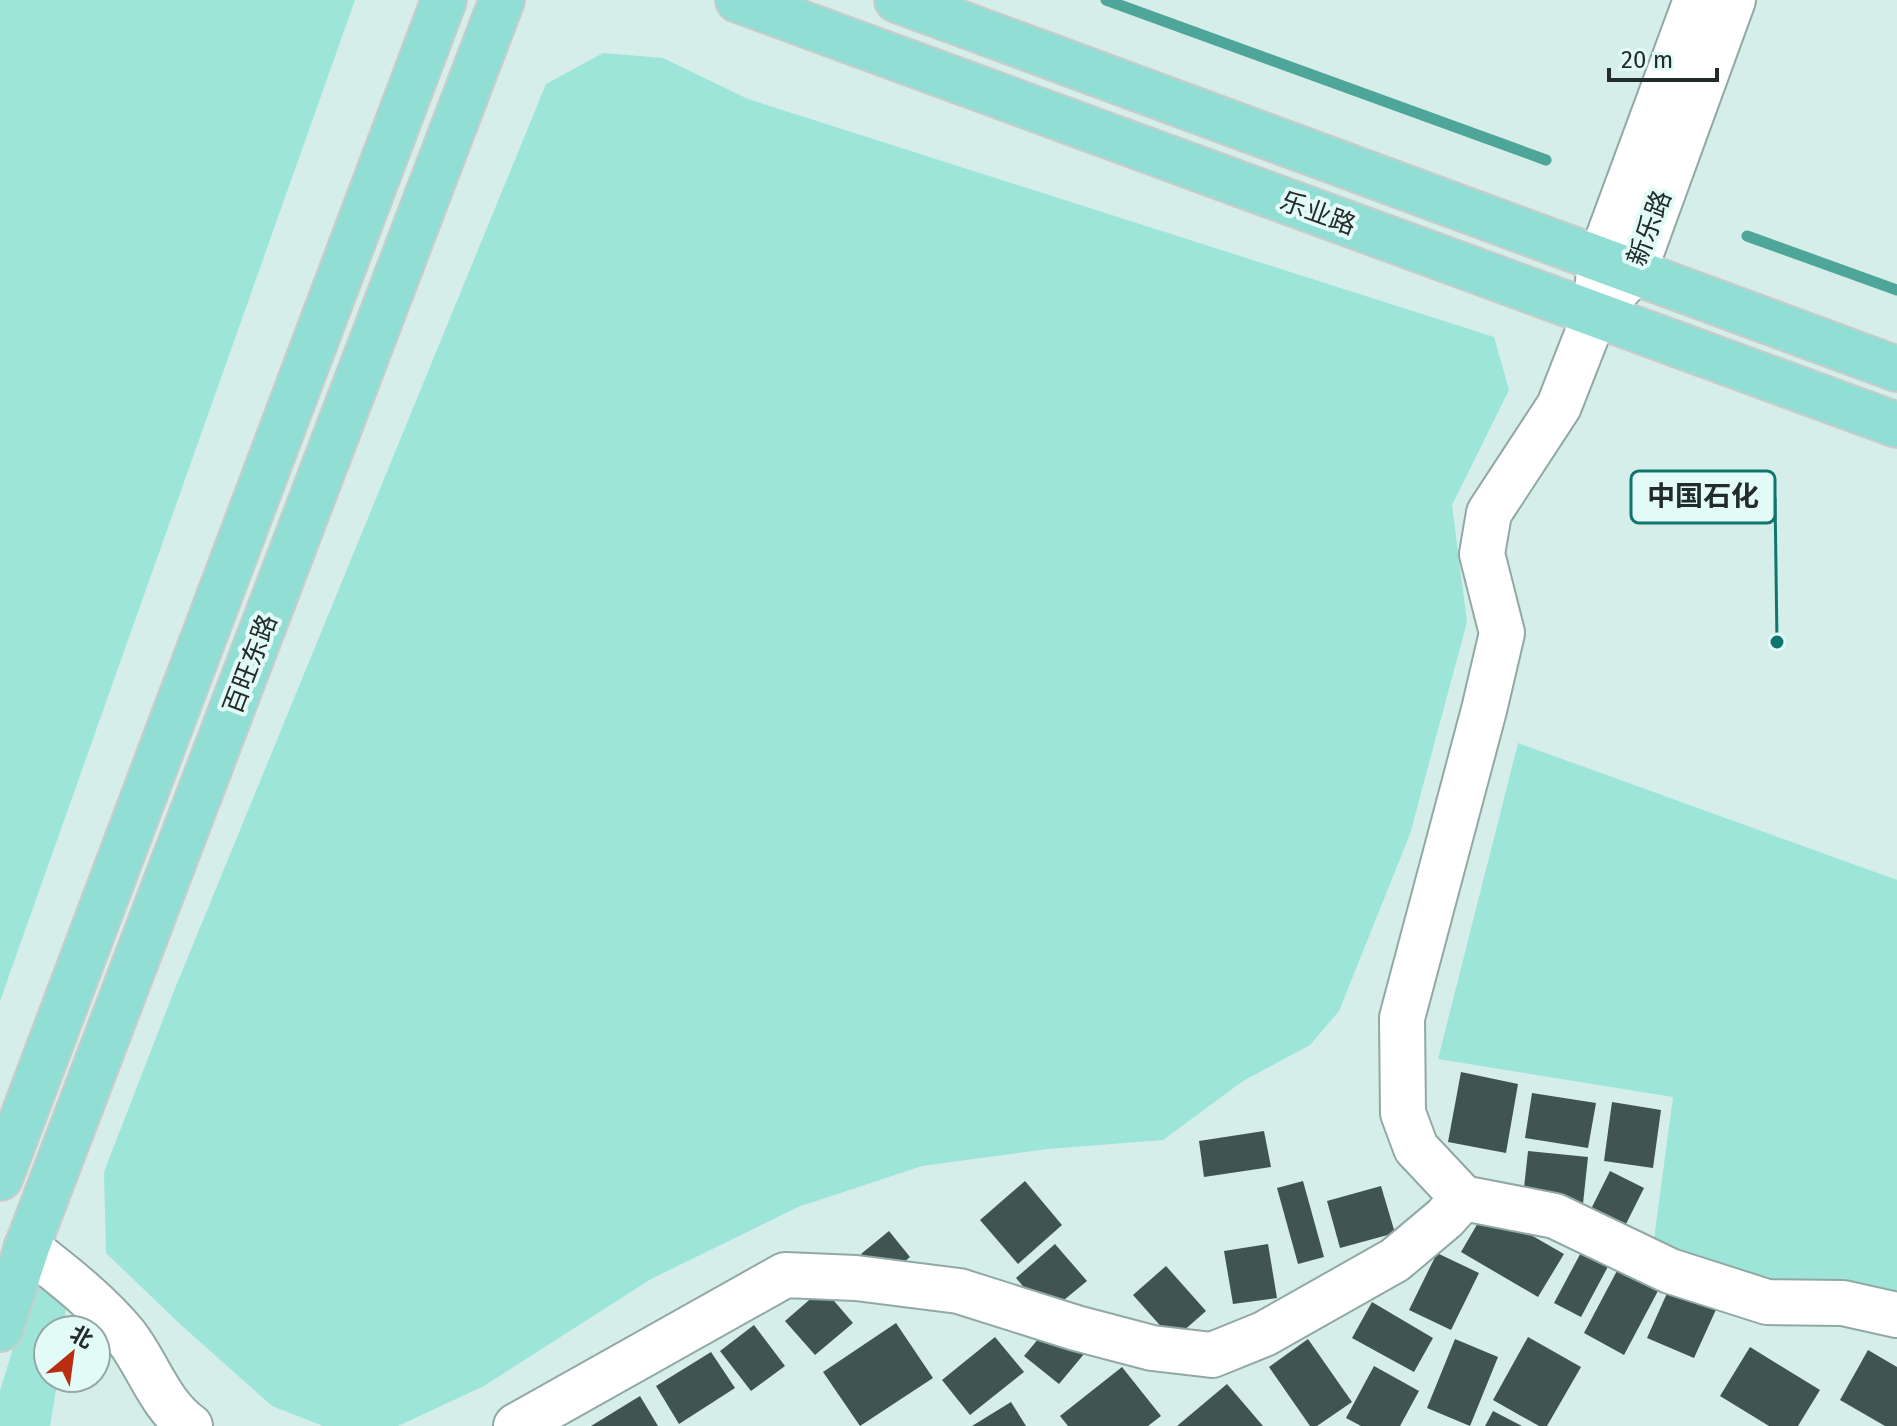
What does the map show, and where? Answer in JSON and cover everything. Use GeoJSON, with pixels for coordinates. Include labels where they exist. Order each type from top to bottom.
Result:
{"type":"FeatureCollection","features":[{"type":"Feature","properties":{"kind":"main road","name":"百旺东路"},"geometry":{"type":"LineString","coordinates":[[0,1178],[444,0]]}},
{"type":"Feature","properties":{"kind":"main road","name":"百旺东路"},"geometry":{"type":"LineString","coordinates":[[0,1329],[27,1247],[502,0]]}},
{"type":"Feature","properties":{"kind":"main road","name":"乐业路"},"geometry":{"type":"LineString","coordinates":[[738,0],[1897,425]]}},
{"type":"Feature","properties":{"kind":"main road","name":"乐业路"},"geometry":{"type":"LineString","coordinates":[[897,0],[1897,369]]}},
{"type":"Feature","properties":{"kind":"street","name":"新乐路"},"geometry":{"type":"LineString","coordinates":[[1617,266],[1696,0]]}},
{"type":"Feature","properties":{"kind":"street","name":"新乐路"},"geometry":{"type":"LineString","coordinates":[[1463,1198],[1416,1148],[1403,1113],[1402,1018],[1502,633],[1482,554],[1489,513],[1559,406],[1595,314],[1733,0]]}},
{"type":"Feature","properties":{"kind":"street"},"geometry":{"type":"LineString","coordinates":[[516,1426],[785,1275],[856,1278],[959,1291],[1152,1348],[1212,1355],[1264,1334],[1395,1260],[1445,1218],[1463,1198],[1555,1216],[1670,1271],[1767,1302],[1843,1303],[1897,1315]]}},
{"type":"Feature","properties":{"kind":"street"},"geometry":{"type":"LineString","coordinates":[[27,1247],[87,1296],[125,1336],[175,1415],[190,1426]]}},
{"type":"Feature","properties":{"kind":"green space"},"geometry":{"type":"Polygon","coordinates":[[[0,0],[355,0],[0,1001],[0,0]]]}},
{"type":"Feature","properties":{"kind":"green space"},"geometry":{"type":"Polygon","coordinates":[[[603,53],[663,58],[748,99],[1494,337],[1509,390],[1452,505],[1467,622],[1410,834],[1339,1011],[1310,1045],[1243,1081],[1163,1140],[1048,1149],[922,1166],[798,1207],[651,1279],[484,1386],[398,1426],[323,1426],[272,1406],[106,1253],[104,1172],[174,991],[546,84],[603,53]]]}},
{"type":"Feature","properties":{"kind":"green space"},"geometry":{"type":"Polygon","coordinates":[[[1518,743],[1897,880],[1897,1295],[1777,1289],[1654,1239],[1673,1097],[1438,1059],[1518,743]]]}},
{"type":"Feature","properties":{"kind":"green space"},"geometry":{"type":"Polygon","coordinates":[[[33,1283],[66,1308],[65,1314],[32,1314],[32,1394],[55,1394],[50,1426],[0,1426],[0,1391],[33,1283]]]}},
{"type":"Feature","properties":{"kind":"building"},"geometry":{"type":"Polygon","coordinates":[[[1461,1072],[1518,1084],[1506,1153],[1448,1142],[1461,1072]]]}},
{"type":"Feature","properties":{"kind":"building"},"geometry":{"type":"Polygon","coordinates":[[[1532,1093],[1596,1103],[1588,1148],[1525,1138],[1532,1093]]]}},
{"type":"Feature","properties":{"kind":"building"},"geometry":{"type":"Polygon","coordinates":[[[1612,1102],[1661,1110],[1653,1168],[1604,1161],[1612,1102]]]}},
{"type":"Feature","properties":{"kind":"building"},"geometry":{"type":"Polygon","coordinates":[[[1264,1131],[1271,1167],[1204,1177],[1199,1141],[1264,1131]]]}},
{"type":"Feature","properties":{"kind":"building"},"geometry":{"type":"Polygon","coordinates":[[[1528,1151],[1588,1157],[1582,1213],[1522,1206],[1528,1151]]]}},
{"type":"Feature","properties":{"kind":"building"},"geometry":{"type":"Polygon","coordinates":[[[1610,1171],[1644,1188],[1625,1226],[1591,1209],[1610,1171]]]}},
{"type":"Feature","properties":{"kind":"building"},"geometry":{"type":"Polygon","coordinates":[[[1025,1181],[1062,1225],[1018,1264],[980,1220],[1025,1181]]]}},
{"type":"Feature","properties":{"kind":"building"},"geometry":{"type":"Polygon","coordinates":[[[1303,1181],[1324,1257],[1298,1264],[1277,1188],[1303,1181]]]}},
{"type":"Feature","properties":{"kind":"building"},"geometry":{"type":"Polygon","coordinates":[[[1381,1186],[1395,1233],[1340,1248],[1327,1201],[1381,1186]]]}},
{"type":"Feature","properties":{"kind":"building"},"geometry":{"type":"Polygon","coordinates":[[[1486,1209],[1564,1254],[1538,1297],[1461,1252],[1486,1209]]]}},
{"type":"Feature","properties":{"kind":"building"},"geometry":{"type":"Polygon","coordinates":[[[889,1231],[910,1257],[882,1280],[861,1254],[889,1231]]]}},
{"type":"Feature","properties":{"kind":"building"},"geometry":{"type":"Polygon","coordinates":[[[1055,1244],[1087,1281],[1047,1314],[1016,1278],[1055,1244]]]}},
{"type":"Feature","properties":{"kind":"building"},"geometry":{"type":"Polygon","coordinates":[[[1268,1244],[1277,1298],[1233,1304],[1224,1251],[1268,1244]]]}},
{"type":"Feature","properties":{"kind":"building"},"geometry":{"type":"Polygon","coordinates":[[[1585,1245],[1612,1259],[1581,1317],[1554,1303],[1585,1245]]]}},
{"type":"Feature","properties":{"kind":"building"},"geometry":{"type":"Polygon","coordinates":[[[1437,1253],[1479,1273],[1451,1330],[1409,1310],[1437,1253]]]}},
{"type":"Feature","properties":{"kind":"building"},"geometry":{"type":"Polygon","coordinates":[[[1166,1266],[1206,1311],[1173,1340],[1133,1295],[1166,1266]]]}},
{"type":"Feature","properties":{"kind":"building"},"geometry":{"type":"Polygon","coordinates":[[[1619,1267],[1659,1289],[1624,1355],[1584,1333],[1619,1267]]]}},
{"type":"Feature","properties":{"kind":"building"},"geometry":{"type":"Polygon","coordinates":[[[1672,1282],[1719,1303],[1694,1358],[1647,1338],[1672,1282]]]}},
{"type":"Feature","properties":{"kind":"building"},"geometry":{"type":"Polygon","coordinates":[[[823,1288],[853,1323],[815,1355],[785,1321],[823,1288]]]}},
{"type":"Feature","properties":{"kind":"building"},"geometry":{"type":"Polygon","coordinates":[[[1372,1302],[1433,1338],[1414,1372],[1352,1338],[1372,1302]]]}},
{"type":"Feature","properties":{"kind":"building"},"geometry":{"type":"Polygon","coordinates":[[[896,1323],[933,1378],[860,1426],[823,1372],[896,1323]]]}},
{"type":"Feature","properties":{"kind":"building"},"geometry":{"type":"Polygon","coordinates":[[[754,1325],[785,1366],[751,1391],[720,1351],[754,1325]]]}},
{"type":"Feature","properties":{"kind":"building"},"geometry":{"type":"Polygon","coordinates":[[[1049,1326],[1084,1354],[1059,1384],[1024,1356],[1049,1326]]]}},
{"type":"Feature","properties":{"kind":"building"},"geometry":{"type":"Polygon","coordinates":[[[995,1337],[1024,1372],[970,1415],[942,1380],[995,1337]]]}},
{"type":"Feature","properties":{"kind":"building"},"geometry":{"type":"Polygon","coordinates":[[[1528,1337],[1581,1367],[1547,1426],[1539,1426],[1493,1400],[1528,1337]]]}},
{"type":"Feature","properties":{"kind":"building"},"geometry":{"type":"Polygon","coordinates":[[[1308,1339],[1352,1402],[1317,1426],[1310,1426],[1269,1367],[1308,1339]]]}},
{"type":"Feature","properties":{"kind":"building"},"geometry":{"type":"Polygon","coordinates":[[[1455,1339],[1498,1357],[1470,1426],[1427,1408],[1455,1339]]]}},
{"type":"Feature","properties":{"kind":"building"},"geometry":{"type":"Polygon","coordinates":[[[1750,1347],[1820,1390],[1798,1426],[1769,1426],[1720,1396],[1750,1347]]]}},
{"type":"Feature","properties":{"kind":"building"},"geometry":{"type":"Polygon","coordinates":[[[1868,1350],[1897,1367],[1897,1426],[1885,1426],[1840,1400],[1868,1350]]]}},
{"type":"Feature","properties":{"kind":"building"},"geometry":{"type":"Polygon","coordinates":[[[711,1352],[735,1388],[679,1424],[656,1386],[711,1352]]]}},
{"type":"Feature","properties":{"kind":"building"},"geometry":{"type":"Polygon","coordinates":[[[1374,1366],[1419,1391],[1400,1426],[1361,1426],[1346,1418],[1374,1366]]]}},
{"type":"Feature","properties":{"kind":"building"},"geometry":{"type":"Polygon","coordinates":[[[1122,1367],[1161,1416],[1148,1426],[1068,1426],[1060,1416],[1122,1367]]]}},
{"type":"Feature","properties":{"kind":"building"},"geometry":{"type":"Polygon","coordinates":[[[1227,1384],[1263,1426],[1177,1426],[1227,1384]]]}},
{"type":"Feature","properties":{"kind":"building"},"geometry":{"type":"Polygon","coordinates":[[[640,1396],[658,1426],[591,1426],[640,1396]]]}},
{"type":"Feature","properties":{"kind":"building"},"geometry":{"type":"Polygon","coordinates":[[[1011,1402],[1026,1426],[972,1426],[1011,1402]]]}},
{"type":"Feature","properties":{"kind":"building"},"geometry":{"type":"Polygon","coordinates":[[[1493,1411],[1522,1426],[1485,1426],[1493,1411]]]}},
{"type":"Feature","properties":{"kind":"waterway"},"geometry":{"type":"LineString","coordinates":[[1106,0],[1546,160]]}},
{"type":"Feature","properties":{"kind":"waterway"},"geometry":{"type":"LineString","coordinates":[[1747,236],[1897,290]]}},
{"type":"Feature","properties":{"kind":"place","name":"中国石化"},"geometry":{"type":"Point","coordinates":[1777,642]}}]}
